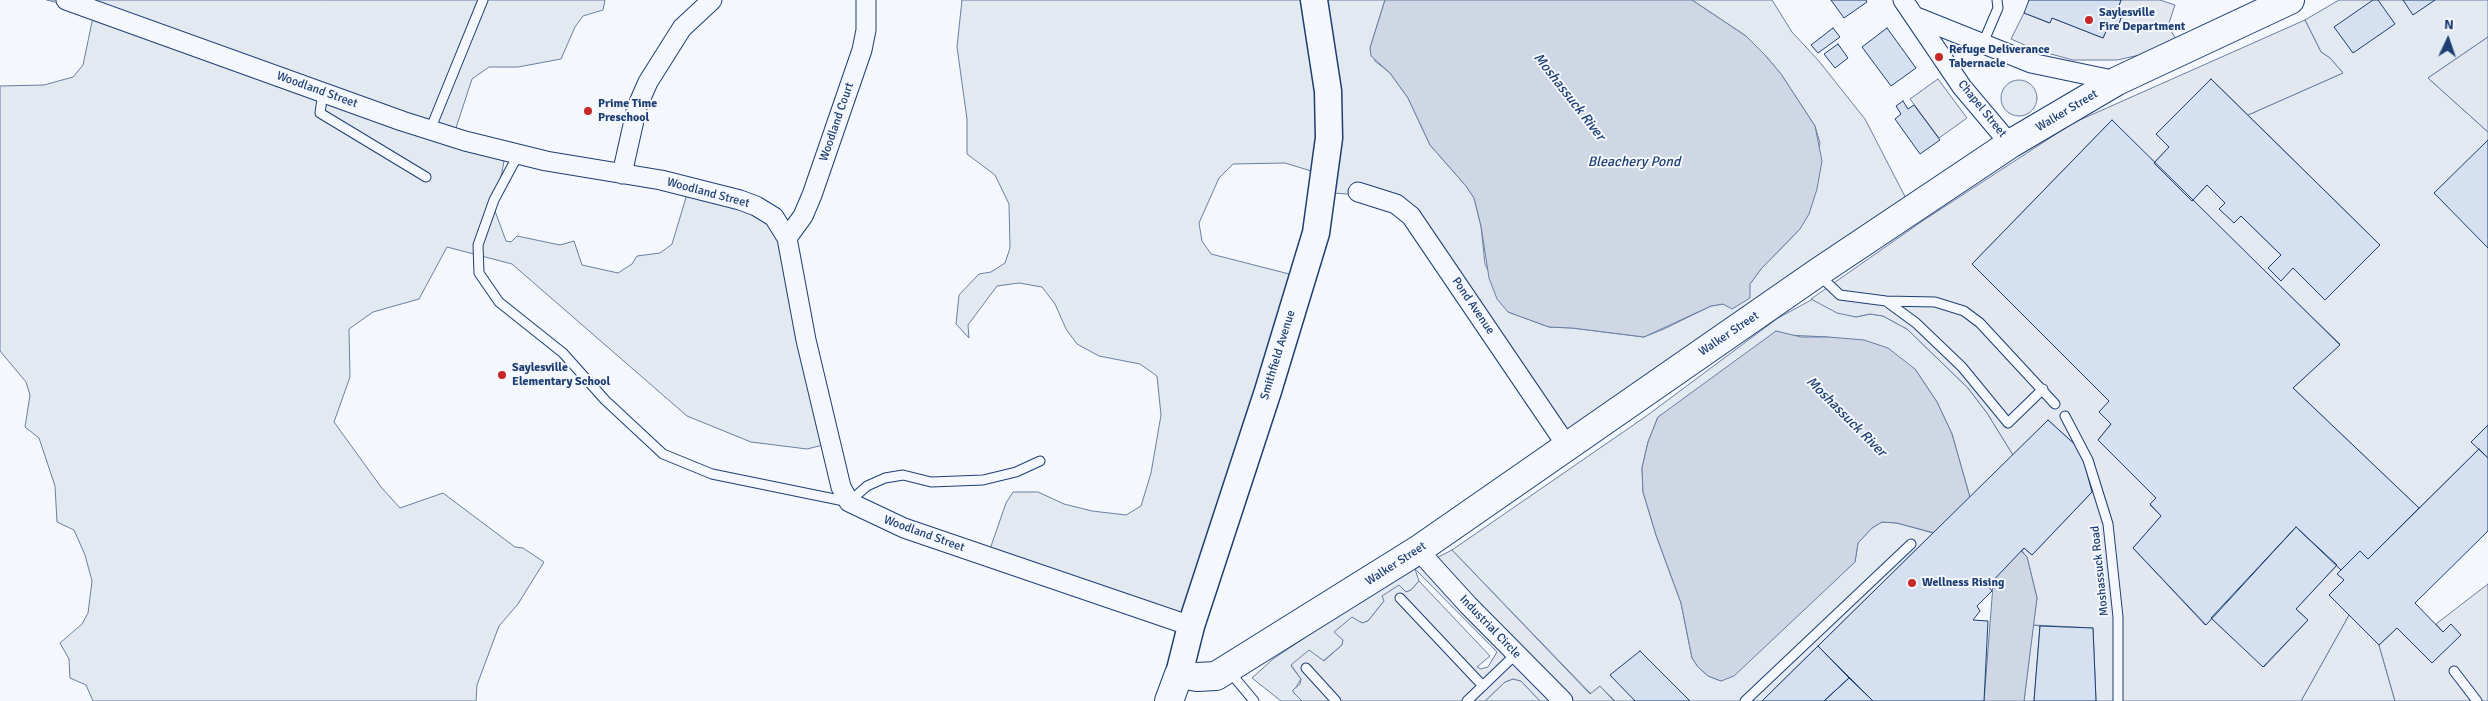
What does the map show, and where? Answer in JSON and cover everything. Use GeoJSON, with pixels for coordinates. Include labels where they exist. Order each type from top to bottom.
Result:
{"type":"FeatureCollection","features":[{"type":"Feature","properties":{"kind":"main road","name":"Smithfield Avenue"},"geometry":{"type":"LineString","coordinates":[[1169,701],[1179,674],[1190,626],[1268,391],[1316,233],[1329,138],[1328,91],[1314,0]]}},
{"type":"Feature","properties":{"kind":"main road","name":"Walker Street"},"geometry":{"type":"LineString","coordinates":[[1179,674],[1198,677],[1216,676],[1418,550],[1816,273],[2010,144],[2117,81],[2290,0]]}},
{"type":"Feature","properties":{"kind":"street","name":"Woodland Street"},"geometry":{"type":"LineString","coordinates":[[66,0],[430,130],[518,155],[661,180],[740,200],[774,217],[787,238],[806,340],[841,488],[849,502],[904,528],[1190,626]]}},
{"type":"Feature","properties":{"kind":"street"},"geometry":{"type":"LineString","coordinates":[[622,174],[637,107],[648,82],[682,28],[712,0]]}},
{"type":"Feature","properties":{"kind":"street","name":"Woodland Court"},"geometry":{"type":"LineString","coordinates":[[787,238],[803,216],[812,195],[862,50],[866,30],[866,0]]}},
{"type":"Feature","properties":{"kind":"street","name":"Chapel Street"},"geometry":{"type":"LineString","coordinates":[[1903,0],[1962,86],[2010,144]]}},
{"type":"Feature","properties":{"kind":"street"},"geometry":{"type":"LineString","coordinates":[[1914,16],[2031,63],[2117,81]]}},
{"type":"Feature","properties":{"kind":"street","name":"Pond Avenue"},"geometry":{"type":"LineString","coordinates":[[1358,192],[1396,204],[1411,216],[1567,446]]}},
{"type":"Feature","properties":{"kind":"street","name":"Industrial Circle"},"geometry":{"type":"LineString","coordinates":[[1418,550],[1563,701]]}},
{"type":"Feature","properties":{"kind":"lane"},"geometry":{"type":"LineString","coordinates":[[430,130],[483,0]]}},
{"type":"Feature","properties":{"kind":"lane"},"geometry":{"type":"LineString","coordinates":[[1983,44],[1998,8],[1997,0]]}},
{"type":"Feature","properties":{"kind":"lane"},"geometry":{"type":"LineString","coordinates":[[323,92],[320,113],[426,176]]}},
{"type":"Feature","properties":{"kind":"lane"},"geometry":{"type":"LineString","coordinates":[[518,155],[494,200],[478,244],[479,273],[499,302],[563,353],[604,400],[663,454],[712,474],[849,502],[867,486],[885,478],[903,475],[931,482],[983,480],[1016,472],[1040,461]]}},
{"type":"Feature","properties":{"kind":"lane"},"geometry":{"type":"LineString","coordinates":[[1816,273],[1840,294],[1886,301],[1935,302],[1964,311],[1980,323],[2055,404]]}},
{"type":"Feature","properties":{"kind":"lane"},"geometry":{"type":"LineString","coordinates":[[1886,301],[1916,323],[1962,367],[2008,423],[2043,389]]}},
{"type":"Feature","properties":{"kind":"lane","name":"Moshassuck Road"},"geometry":{"type":"LineString","coordinates":[[2065,416],[2088,460],[2108,524],[2118,617],[2118,701]]}},
{"type":"Feature","properties":{"kind":"lane"},"geometry":{"type":"LineString","coordinates":[[1745,701],[1911,544]]}},
{"type":"Feature","properties":{"kind":"lane"},"geometry":{"type":"LineString","coordinates":[[1400,598],[1483,686]]}},
{"type":"Feature","properties":{"kind":"lane"},"geometry":{"type":"LineString","coordinates":[[1467,701],[1516,654]]}},
{"type":"Feature","properties":{"kind":"lane"},"geometry":{"type":"LineString","coordinates":[[1306,668],[1336,701]]}},
{"type":"Feature","properties":{"kind":"lane"},"geometry":{"type":"LineString","coordinates":[[1227,669],[1254,701]]}},
{"type":"Feature","properties":{"kind":"lane"},"geometry":{"type":"LineString","coordinates":[[2454,671],[2477,701]]}},
{"type":"Feature","properties":{"kind":"shaded area"},"geometry":{"type":"Polygon","coordinates":[[[47,0],[605,0],[603,10],[583,16],[575,27],[561,59],[518,67],[489,67],[472,79],[452,140],[500,157],[504,161],[495,211],[506,241],[511,242],[517,236],[560,245],[574,241],[582,265],[618,273],[632,264],[637,256],[660,253],[672,244],[688,191],[754,211],[782,230],[827,444],[807,449],[751,442],[687,416],[512,264],[447,247],[419,299],[373,312],[349,329],[350,377],[334,422],[381,487],[400,508],[443,493],[515,547],[523,548],[544,562],[518,604],[499,626],[477,685],[476,701],[93,701],[86,685],[70,678],[69,659],[60,643],[82,624],[88,613],[92,581],[85,555],[74,530],[57,522],[55,486],[39,438],[25,427],[30,395],[26,382],[0,351],[0,86],[44,85],[73,77],[83,65],[93,17],[90,12],[47,0]]]}},
{"type":"Feature","properties":{"kind":"shaded area"},"geometry":{"type":"Polygon","coordinates":[[[962,0],[1385,0],[1370,48],[1375,61],[1390,73],[1408,98],[1430,145],[1466,186],[1474,198],[1481,226],[1485,264],[1508,312],[1549,327],[1644,337],[1711,306],[1723,304],[1750,284],[1761,269],[1800,229],[1820,143],[1815,126],[1781,74],[1765,55],[1746,36],[1692,0],[1772,0],[1792,32],[1818,60],[1865,119],[1914,214],[1573,445],[1407,213],[1378,196],[1332,193],[1321,174],[1285,163],[1233,164],[1219,178],[1199,223],[1202,241],[1211,254],[1301,277],[1196,618],[989,552],[1006,503],[1013,492],[1038,492],[1064,504],[1092,511],[1126,515],[1141,506],[1151,473],[1161,415],[1157,376],[1140,364],[1099,356],[1077,344],[1066,329],[1055,304],[1042,287],[1019,283],[997,286],[968,325],[969,338],[956,324],[959,295],[979,274],[991,272],[1005,263],[1010,248],[1009,204],[995,175],[967,154],[967,119],[957,47],[962,0]]]}},
{"type":"Feature","properties":{"kind":"shaded area"},"geometry":{"type":"Polygon","coordinates":[[[2121,0],[2160,0],[2175,5],[2168,26],[2176,39],[2144,54],[2117,60],[2073,60],[2036,50],[2011,39],[2024,13],[2049,23],[2052,18],[2103,38],[2108,27],[2116,30],[2122,16],[2116,14],[2121,0]]]}},
{"type":"Feature","properties":{"kind":"shaded area"},"geometry":{"type":"Polygon","coordinates":[[[2339,0],[2488,0],[2488,37],[2428,78],[2488,132],[2488,425],[2479,449],[2419,508],[2293,388],[2340,344],[2192,201],[2207,185],[2225,203],[2220,209],[2234,223],[2241,216],[2281,255],[2281,280],[2293,268],[2325,300],[2380,245],[2248,115],[2343,73],[2330,58],[2321,52],[2305,20],[2339,0]]]}},
{"type":"Feature","properties":{"kind":"shaded area"},"geometry":{"type":"Polygon","coordinates":[[[2305,20],[2321,52],[2330,58],[2343,73],[2248,115],[2211,79],[2157,134],[2169,147],[2154,163],[2112,120],[1972,264],[2109,401],[2111,424],[2098,440],[2156,498],[2150,505],[2161,516],[2133,548],[2205,625],[2211,618],[2264,667],[2308,620],[2296,609],[2337,565],[2341,570],[2338,574],[2344,580],[2329,595],[2349,615],[2301,701],[2096,701],[2093,628],[2033,625],[2037,598],[2027,557],[2022,551],[2024,548],[2032,555],[2092,492],[2081,450],[2048,420],[2013,455],[1987,413],[1968,388],[1907,329],[1883,316],[1870,314],[1856,317],[1837,313],[1811,299],[1921,222],[2073,123],[2305,20]]]}},
{"type":"Feature","properties":{"kind":"shaded area"},"geometry":{"type":"Polygon","coordinates":[[[2488,37],[2488,132],[2428,78],[2488,37]]]}},
{"type":"Feature","properties":{"kind":"shaded area"},"geometry":{"type":"Polygon","coordinates":[[[1938,79],[1967,118],[1939,138],[1910,99],[1938,79]]]}},
{"type":"Feature","properties":{"kind":"shaded area"},"geometry":{"type":"Polygon","coordinates":[[[2019,80],[2026,81],[2032,85],[2036,91],[2036,105],[2032,111],[2026,115],[2019,116],[2012,115],[2006,111],[2002,105],[2001,98],[2002,91],[2006,85],[2012,81],[2019,80]]]}},
{"type":"Feature","properties":{"kind":"shaded area"},"geometry":{"type":"Polygon","coordinates":[[[1813,299],[1856,317],[1870,314],[1883,316],[1907,329],[1968,388],[1987,413],[2013,455],[1971,501],[1952,434],[1937,402],[1915,369],[1828,337],[1787,335],[1658,417],[1648,442],[1642,468],[1643,492],[1656,535],[1681,603],[1692,658],[1698,667],[1708,676],[1721,681],[1855,562],[1858,543],[1872,528],[1882,522],[1897,523],[1933,533],[1762,701],[1615,701],[1600,686],[1591,694],[1452,550],[1645,417],[1778,318],[1813,299]]]}},
{"type":"Feature","properties":{"kind":"shaded area"},"geometry":{"type":"Polygon","coordinates":[[[1452,550],[1590,694],[1600,686],[1614,701],[1540,701],[1521,681],[1513,679],[1505,682],[1485,701],[1302,701],[1293,692],[1300,684],[1301,679],[1291,665],[1309,650],[1324,661],[1342,645],[1343,640],[1334,632],[1352,617],[1362,623],[1368,621],[1384,601],[1382,596],[1399,585],[1406,592],[1411,590],[1419,581],[1490,656],[1477,667],[1481,669],[1488,667],[1497,652],[1415,569],[1452,550]]]}},
{"type":"Feature","properties":{"kind":"shaded area"},"geometry":{"type":"Polygon","coordinates":[[[1408,569],[1415,569],[1419,581],[1411,590],[1384,601],[1368,621],[1363,623],[1356,620],[1335,632],[1343,640],[1342,645],[1323,661],[1320,659],[1291,666],[1301,679],[1293,692],[1302,701],[1281,701],[1252,678],[1273,659],[1408,569]]]}},
{"type":"Feature","properties":{"kind":"shaded area"},"geometry":{"type":"Polygon","coordinates":[[[2488,584],[2488,701],[2395,701],[2379,645],[2397,628],[2432,663],[2460,635],[2443,632],[2436,624],[2488,584]]]}},
{"type":"Feature","properties":{"kind":"shaded area"},"geometry":{"type":"Polygon","coordinates":[[[2349,615],[2379,645],[2395,701],[2301,701],[2349,615]]]}},
{"type":"Feature","properties":{"kind":"shaded area"},"geometry":{"type":"Polygon","coordinates":[[[2033,625],[2040,626],[2034,701],[2024,701],[2033,625]]]}},
{"type":"Feature","properties":{"kind":"shaded area"},"geometry":{"type":"Polygon","coordinates":[[[1513,679],[1521,681],[1540,701],[1485,701],[1505,682],[1513,679]]]}},
{"type":"Feature","properties":{"kind":"water","name":"Bleachery Pond"},"geometry":{"type":"Polygon","coordinates":[[[1385,0],[1692,0],[1746,36],[1765,55],[1781,74],[1815,126],[1822,161],[1817,189],[1809,214],[1800,229],[1761,269],[1750,284],[1750,298],[1732,309],[1723,304],[1711,306],[1644,337],[1549,327],[1508,312],[1497,299],[1489,278],[1481,226],[1474,198],[1466,186],[1430,145],[1408,98],[1390,73],[1371,56],[1370,48],[1385,0]]]}},
{"type":"Feature","properties":{"kind":"water","name":"Moshassuck River"},"geometry":{"type":"Polygon","coordinates":[[[1776,331],[1801,337],[1864,340],[1888,348],[1915,369],[1937,402],[1952,434],[1971,501],[2027,557],[2037,598],[2024,701],[1984,701],[1993,585],[1942,535],[1897,523],[1882,522],[1872,528],[1858,543],[1855,562],[1734,676],[1721,681],[1708,676],[1698,667],[1692,658],[1681,603],[1656,535],[1643,492],[1642,468],[1648,442],[1658,417],[1776,331]]]}},
{"type":"Feature","properties":{"kind":"building"},"geometry":{"type":"Polygon","coordinates":[[[1831,0],[1866,0],[1867,2],[1844,18],[1831,0]]]}},
{"type":"Feature","properties":{"kind":"building","name":"Saylesville Fire Department"},"geometry":{"type":"Polygon","coordinates":[[[2029,0],[2121,0],[2116,14],[2122,16],[2116,31],[2108,27],[2103,38],[2052,18],[2050,23],[2024,13],[2029,0]]]}},
{"type":"Feature","properties":{"kind":"building"},"geometry":{"type":"Polygon","coordinates":[[[2373,0],[2378,0],[2395,24],[2353,53],[2334,27],[2373,0]]]}},
{"type":"Feature","properties":{"kind":"building"},"geometry":{"type":"Polygon","coordinates":[[[2403,0],[2435,0],[2413,15],[2403,0]]]}},
{"type":"Feature","properties":{"kind":"building"},"geometry":{"type":"Polygon","coordinates":[[[1833,28],[1840,37],[1818,53],[1811,45],[1833,28]]]}},
{"type":"Feature","properties":{"kind":"building"},"geometry":{"type":"Polygon","coordinates":[[[1887,28],[1916,68],[1891,86],[1862,47],[1887,28]]]}},
{"type":"Feature","properties":{"kind":"building"},"geometry":{"type":"Polygon","coordinates":[[[1838,44],[1848,58],[1835,68],[1824,54],[1838,44]]]}},
{"type":"Feature","properties":{"kind":"building"},"geometry":{"type":"Polygon","coordinates":[[[2211,79],[2380,245],[2325,300],[2293,268],[2281,281],[2268,268],[2281,255],[2241,216],[2234,223],[2219,209],[2225,203],[2207,185],[2192,201],[2154,163],[2169,147],[2156,134],[2211,79]]]}},
{"type":"Feature","properties":{"kind":"building"},"geometry":{"type":"Polygon","coordinates":[[[1903,101],[1908,109],[1914,105],[1940,140],[1920,154],[1895,119],[1901,114],[1896,106],[1903,101]]]}},
{"type":"Feature","properties":{"kind":"building"},"geometry":{"type":"Polygon","coordinates":[[[2112,120],[2340,345],[2293,388],[2419,508],[2368,559],[2360,551],[2341,570],[2296,527],[2206,625],[2133,548],[2161,516],[2150,504],[2156,498],[2098,440],[2111,424],[2099,412],[2109,401],[1972,264],[2112,120]]]}},
{"type":"Feature","properties":{"kind":"building"},"geometry":{"type":"Polygon","coordinates":[[[2488,140],[2488,248],[2434,193],[2488,140]]]}},
{"type":"Feature","properties":{"kind":"building"},"geometry":{"type":"Polygon","coordinates":[[[2048,420],[2081,450],[2092,492],[2032,555],[2024,548],[1988,586],[1992,591],[1977,606],[1980,611],[1973,620],[1988,621],[1984,701],[1873,701],[1818,646],[2048,420]]]}},
{"type":"Feature","properties":{"kind":"building"},"geometry":{"type":"Polygon","coordinates":[[[2488,425],[2488,458],[2471,442],[2488,425]]]}},
{"type":"Feature","properties":{"kind":"building"},"geometry":{"type":"Polygon","coordinates":[[[2479,449],[2488,458],[2488,531],[2415,603],[2443,632],[2451,624],[2461,635],[2432,663],[2397,628],[2379,645],[2329,595],[2344,580],[2337,574],[2360,551],[2368,559],[2479,449]]]}},
{"type":"Feature","properties":{"kind":"building"},"geometry":{"type":"Polygon","coordinates":[[[2296,527],[2337,565],[2296,609],[2308,620],[2263,667],[2211,618],[2296,527]]]}},
{"type":"Feature","properties":{"kind":"building"},"geometry":{"type":"Polygon","coordinates":[[[2040,626],[2093,628],[2096,701],[2034,701],[2040,626]]]}},
{"type":"Feature","properties":{"kind":"building"},"geometry":{"type":"Polygon","coordinates":[[[1818,646],[1849,678],[1824,701],[1762,701],[1818,646]]]}},
{"type":"Feature","properties":{"kind":"building"},"geometry":{"type":"Polygon","coordinates":[[[1640,651],[1690,701],[1635,701],[1610,675],[1640,651]]]}},
{"type":"Feature","properties":{"kind":"building"},"geometry":{"type":"Polygon","coordinates":[[[1849,678],[1873,701],[1824,701],[1849,678]]]}},
{"type":"Feature","properties":{"kind":"place","name":"Saylesville Fire Department"},"geometry":{"type":"Point","coordinates":[2089,20]}},
{"type":"Feature","properties":{"kind":"place","name":"Refuge Deliverance Tabernacle"},"geometry":{"type":"Point","coordinates":[1939,57]}},
{"type":"Feature","properties":{"kind":"place","name":"Prime Time Preschool"},"geometry":{"type":"Point","coordinates":[588,111]}},
{"type":"Feature","properties":{"kind":"place","name":"Saylesville Elementary School"},"geometry":{"type":"Point","coordinates":[502,375]}},
{"type":"Feature","properties":{"kind":"place","name":"Wellness Rising"},"geometry":{"type":"Point","coordinates":[1912,583]}}]}
